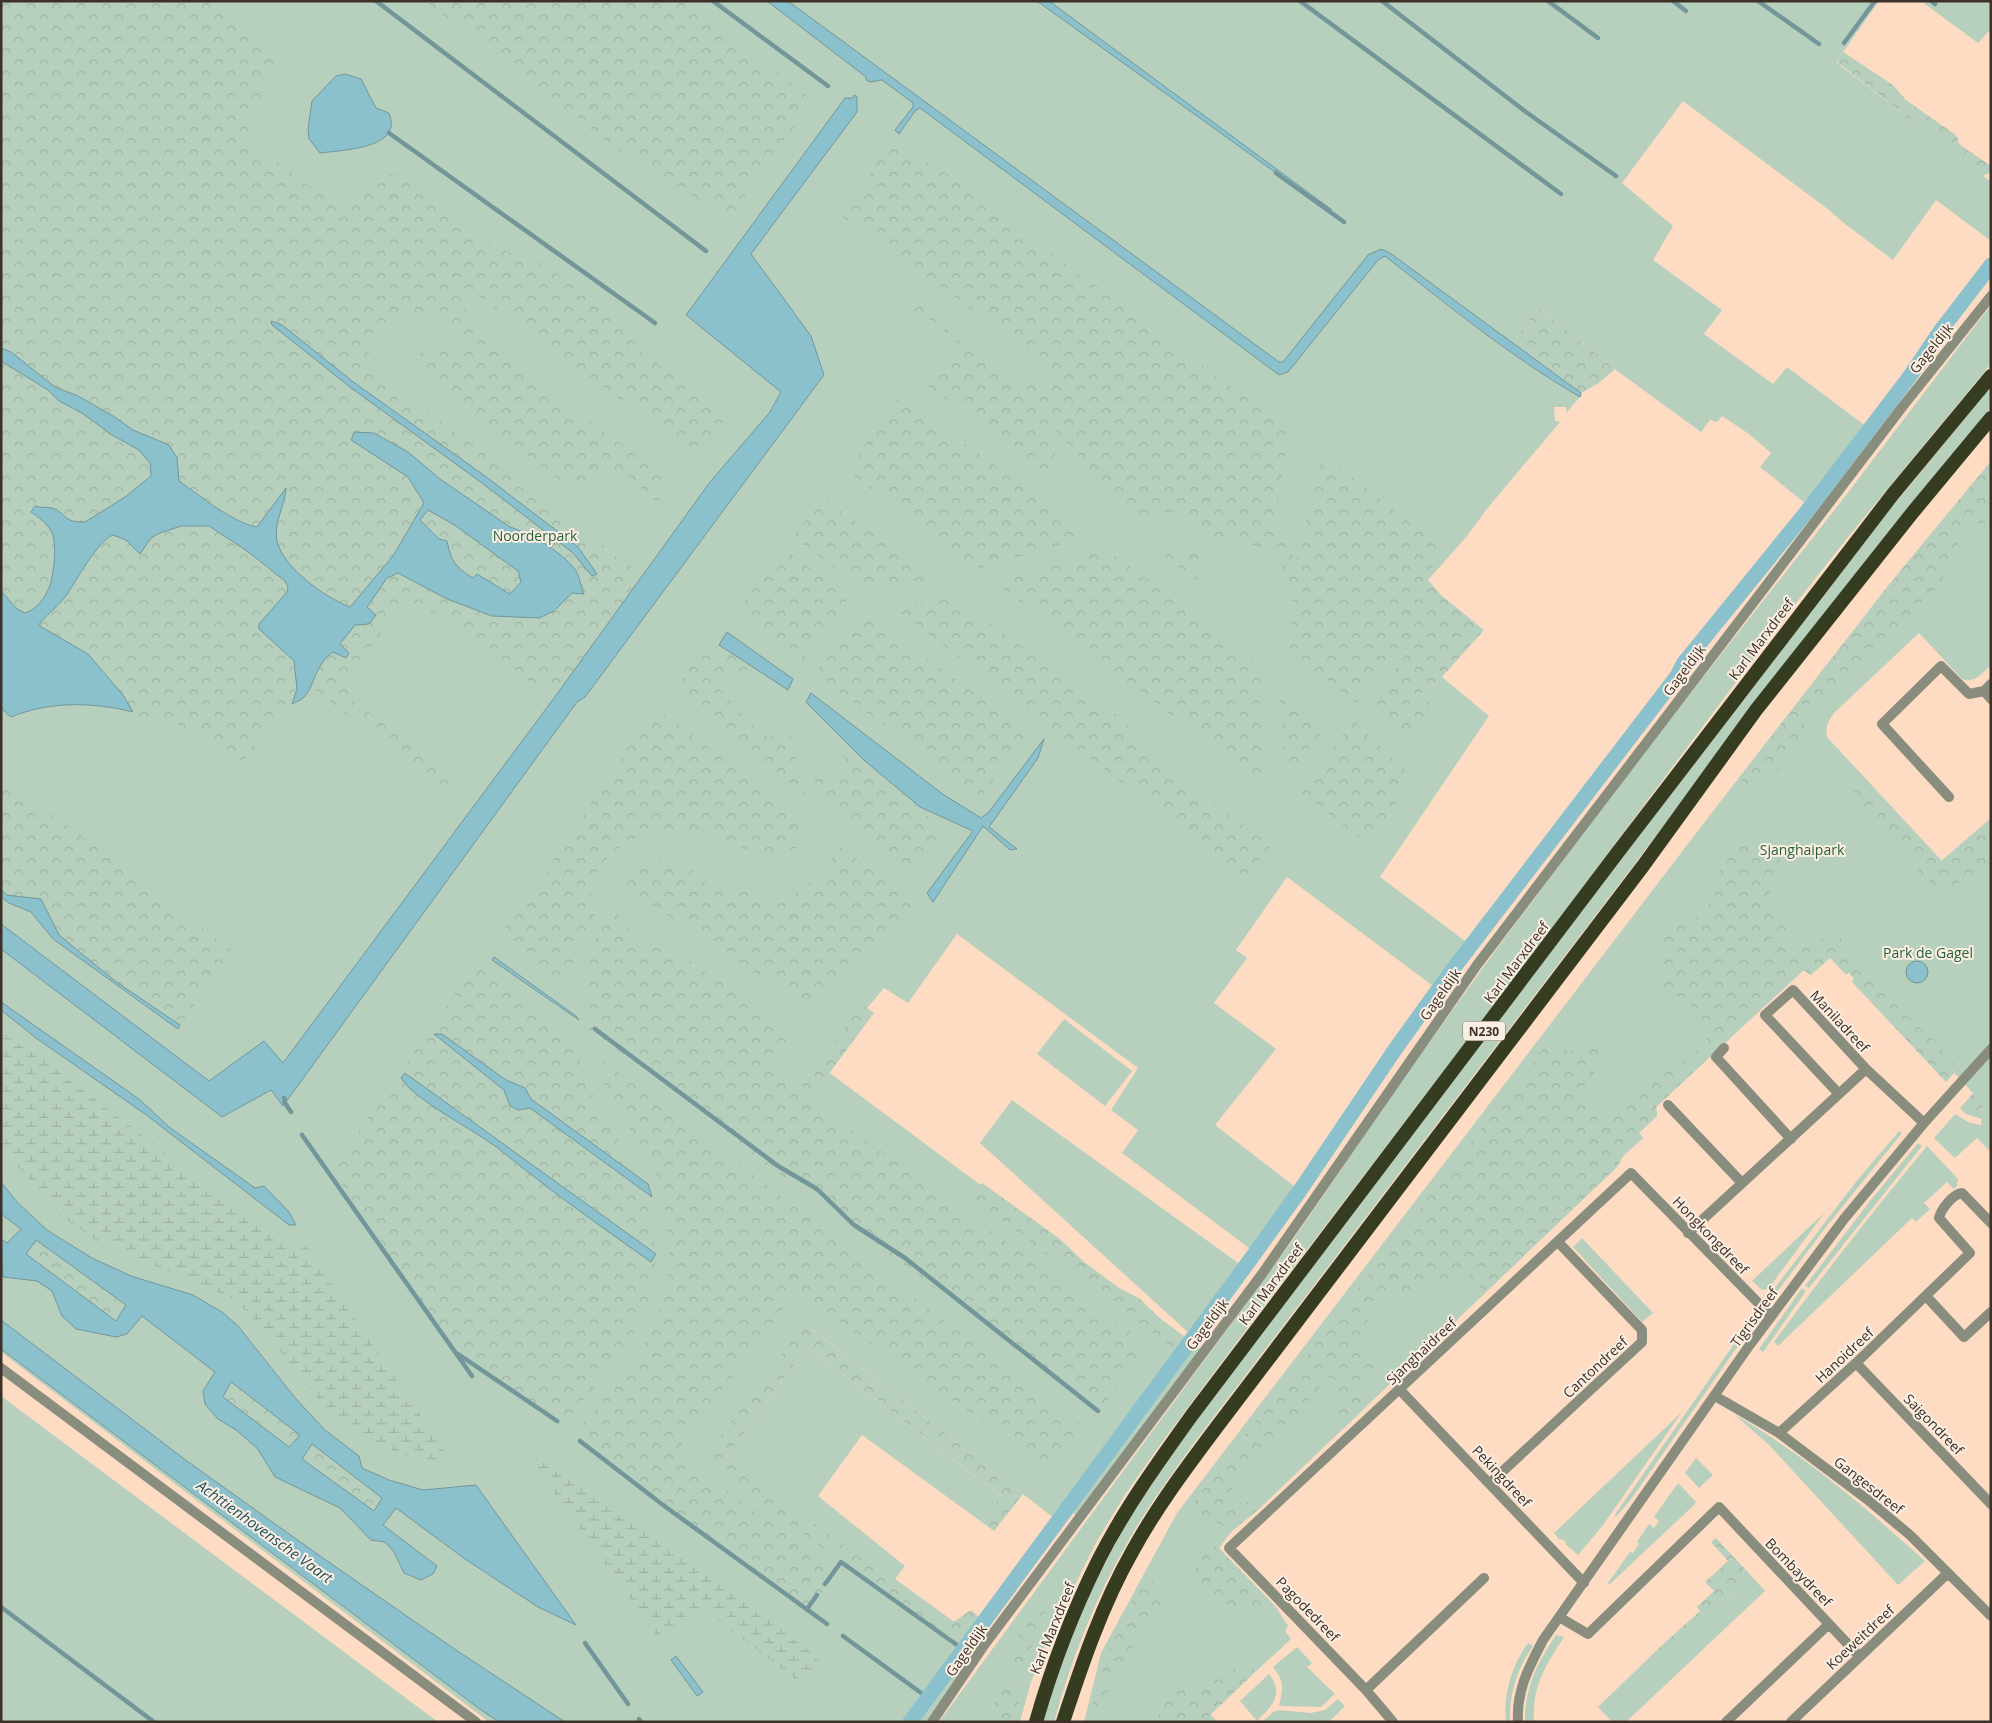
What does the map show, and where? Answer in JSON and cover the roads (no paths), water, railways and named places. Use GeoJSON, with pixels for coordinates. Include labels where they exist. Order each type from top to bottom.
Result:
{"type":"FeatureCollection","features":[{"type":"Feature","properties":{"kind":"highway","name":"Karl Marxdreef"},"geometry":{"type":"LineString","coordinates":[[1036,1722],[1044,1692],[1068,1628],[1100,1558],[1156,1466],[1192,1415],[1630,836],[1893,494],[1991,376]]}},
{"type":"Feature","properties":{"kind":"highway","name":"N230"},"geometry":{"type":"LineString","coordinates":[[1063,1722],[1085,1654],[1108,1602],[1132,1552],[1169,1492],[1643,866],[1756,710],[1991,418]]}},
{"type":"Feature","properties":{"kind":"street","name":"Gageldijk"},"geometry":{"type":"LineString","coordinates":[[932,1722],[985,1644],[1262,1274],[1477,965],[1897,414],[1991,296]]}},
{"type":"Feature","properties":{"kind":"street"},"geometry":{"type":"LineString","coordinates":[[1949,797],[1882,724],[1940,666],[1969,694],[1988,691]]}},
{"type":"Feature","properties":{"kind":"street","name":"Maniladreef"},"geometry":{"type":"LineString","coordinates":[[1839,1094],[1764,1015],[1793,990],[1866,1069],[1924,1122]]}},
{"type":"Feature","properties":{"kind":"street"},"geometry":{"type":"LineString","coordinates":[[1724,1048],[1716,1057],[1791,1139]]}},
{"type":"Feature","properties":{"kind":"street","name":"Tigrisdreef"},"geometry":{"type":"LineString","coordinates":[[1518,1722],[1518,1698],[1526,1671],[1543,1640],[1771,1316],[1844,1219],[1924,1122],[1991,1049]]}},
{"type":"Feature","properties":{"kind":"street","name":"Maniladreef"},"geometry":{"type":"LineString","coordinates":[[1688,1233],[1866,1069]]}},
{"type":"Feature","properties":{"kind":"street"},"geometry":{"type":"LineString","coordinates":[[1668,1105],[1742,1183]]}},
{"type":"Feature","properties":{"kind":"street","name":"Hongkongdreef"},"geometry":{"type":"LineString","coordinates":[[1631,1173],[1771,1316]]}},
{"type":"Feature","properties":{"kind":"street","name":"Sjanghaidreef"},"geometry":{"type":"LineString","coordinates":[[1229,1548],[1631,1173]]}},
{"type":"Feature","properties":{"kind":"street","name":"Hanoidreef"},"geometry":{"type":"LineString","coordinates":[[1779,1433],[1856,1363],[1970,1253],[1939,1218],[1940,1212],[1958,1193],[1962,1193],[1991,1223]]}},
{"type":"Feature","properties":{"kind":"street","name":"Cantondreef"},"geometry":{"type":"LineString","coordinates":[[1490,1483],[1642,1342],[1642,1330],[1558,1242]]}},
{"type":"Feature","properties":{"kind":"street"},"geometry":{"type":"LineString","coordinates":[[1926,1296],[1964,1337],[1991,1312]]}},
{"type":"Feature","properties":{"kind":"street","name":"Saigondreef"},"geometry":{"type":"LineString","coordinates":[[1856,1363],[1991,1504]]}},
{"type":"Feature","properties":{"kind":"street"},"geometry":{"type":"LineString","coordinates":[[1,1368],[476,1722]]}},
{"type":"Feature","properties":{"kind":"street","name":"Pekingdreef"},"geometry":{"type":"LineString","coordinates":[[1400,1390],[1584,1583]]}},
{"type":"Feature","properties":{"kind":"street","name":"Gangesdreef"},"geometry":{"type":"LineString","coordinates":[[1715,1396],[1779,1433],[1868,1500],[1910,1536],[1991,1616]]}},
{"type":"Feature","properties":{"kind":"street","name":"Bombaydreef"},"geometry":{"type":"LineString","coordinates":[[1559,1618],[1588,1634],[1719,1508],[1859,1656]]}},
{"type":"Feature","properties":{"kind":"street","name":"Pagodedreef"},"geometry":{"type":"LineString","coordinates":[[1229,1548],[1366,1690],[1394,1722]]}},
{"type":"Feature","properties":{"kind":"street","name":"Koeweitdreef"},"geometry":{"type":"LineString","coordinates":[[1791,1722],[1948,1574]]}},
{"type":"Feature","properties":{"kind":"street"},"geometry":{"type":"LineString","coordinates":[[1366,1690],[1484,1578]]}},
{"type":"Feature","properties":{"kind":"street"},"geometry":{"type":"LineString","coordinates":[[1727,1722],[1829,1624]]}},
{"type":"Feature","properties":{"kind":"water"},"geometry":{"type":"Polygon","coordinates":[[[767,1],[788,1],[1279,362],[1283,362],[1368,255],[1381,249],[1390,253],[1581,393],[1580,397],[1504,348],[1385,256],[1378,260],[1288,372],[1279,375],[920,108],[915,111],[899,134],[895,130],[913,107],[913,103],[882,80],[870,82],[866,80],[866,77],[767,1]]]}},
{"type":"Feature","properties":{"kind":"water"},"geometry":{"type":"Polygon","coordinates":[[[1037,1],[1049,1],[1332,210],[1272,170],[1037,1]]]}},
{"type":"Feature","properties":{"kind":"water"},"geometry":{"type":"Polygon","coordinates":[[[345,74],[361,79],[376,108],[389,113],[391,125],[388,134],[380,141],[355,149],[320,153],[309,139],[308,129],[312,101],[336,76],[345,74]]]}},
{"type":"Feature","properties":{"kind":"water"},"geometry":{"type":"Polygon","coordinates":[[[854,95],[857,97],[857,112],[751,254],[811,336],[824,375],[585,697],[577,702],[283,1106],[271,1090],[222,1117],[1,949],[1,924],[209,1081],[264,1041],[283,1063],[557,694],[710,482],[770,412],[781,392],[686,315],[845,98],[853,98],[854,95]]]}},
{"type":"Feature","properties":{"kind":"water"},"geometry":{"type":"Polygon","coordinates":[[[271,321],[282,325],[352,381],[485,476],[578,547],[597,574],[592,576],[573,553],[482,483],[350,387],[272,325],[271,321]]]}},
{"type":"Feature","properties":{"kind":"water"},"geometry":{"type":"Polygon","coordinates":[[[1,348],[11,352],[55,387],[78,396],[133,430],[169,445],[177,458],[179,481],[216,508],[238,520],[257,527],[286,488],[276,535],[281,551],[296,571],[307,581],[329,597],[350,607],[393,556],[424,503],[408,477],[351,440],[355,432],[374,433],[408,452],[440,479],[510,527],[535,538],[553,549],[574,568],[584,594],[572,593],[554,611],[539,618],[492,616],[447,599],[398,573],[387,578],[367,607],[376,615],[369,624],[355,625],[340,644],[349,653],[346,658],[333,652],[327,657],[318,669],[307,693],[302,699],[292,704],[297,689],[294,661],[259,629],[259,624],[287,592],[288,587],[285,581],[247,551],[209,526],[181,526],[160,533],[151,538],[140,554],[126,540],[113,535],[95,551],[67,594],[38,625],[88,654],[123,695],[133,712],[103,706],[72,705],[41,708],[11,717],[1,708],[1,591],[17,609],[25,613],[32,610],[41,602],[49,587],[54,561],[54,543],[51,531],[45,523],[31,512],[35,506],[52,508],[72,521],[85,522],[125,497],[151,476],[150,463],[139,450],[112,435],[82,413],[59,401],[48,390],[1,361],[1,348]],[[428,510],[420,520],[439,539],[447,541],[450,554],[462,571],[473,578],[477,574],[510,594],[521,582],[518,571],[453,524],[428,510]]]}},
{"type":"Feature","properties":{"kind":"water"},"geometry":{"type":"Polygon","coordinates":[[[727,632],[793,679],[788,690],[719,645],[727,632]]]}},
{"type":"Feature","properties":{"kind":"water"},"geometry":{"type":"Polygon","coordinates":[[[811,693],[944,795],[981,818],[988,813],[1044,739],[1038,758],[989,827],[1017,849],[1010,850],[983,826],[933,902],[927,893],[973,831],[920,807],[865,761],[806,702],[811,693]]]}},
{"type":"Feature","properties":{"kind":"water"},"geometry":{"type":"Polygon","coordinates":[[[1,889],[6,895],[41,899],[59,935],[115,981],[180,1025],[178,1029],[53,939],[31,912],[9,903],[1,897],[1,889]]]}},
{"type":"Feature","properties":{"kind":"water"},"geometry":{"type":"Polygon","coordinates":[[[494,957],[576,1016],[579,1020],[492,960],[494,957]]]}},
{"type":"Feature","properties":{"kind":"water"},"geometry":{"type":"Polygon","coordinates":[[[1917,961],[1925,964],[1928,972],[1925,980],[1917,983],[1909,980],[1906,972],[1909,964],[1917,961]]]}},
{"type":"Feature","properties":{"kind":"water"},"geometry":{"type":"Polygon","coordinates":[[[1,1002],[139,1099],[169,1127],[255,1188],[264,1186],[289,1212],[296,1225],[289,1225],[145,1114],[36,1038],[1,1010],[1,1002]]]}},
{"type":"Feature","properties":{"kind":"water"},"geometry":{"type":"Polygon","coordinates":[[[434,1034],[442,1034],[506,1080],[525,1088],[531,1099],[648,1184],[652,1197],[530,1108],[518,1110],[510,1106],[504,1090],[434,1034]]]}},
{"type":"Feature","properties":{"kind":"water"},"geometry":{"type":"Polygon","coordinates":[[[405,1073],[656,1254],[651,1262],[574,1207],[488,1141],[432,1106],[408,1087],[401,1078],[405,1073]]]}},
{"type":"Feature","properties":{"kind":"water"},"geometry":{"type":"Polygon","coordinates":[[[1,1182],[17,1202],[47,1230],[92,1258],[131,1276],[193,1295],[222,1312],[238,1326],[296,1399],[325,1430],[359,1456],[362,1468],[389,1480],[423,1490],[476,1485],[576,1625],[538,1607],[465,1559],[396,1508],[383,1525],[437,1566],[433,1574],[421,1580],[404,1573],[394,1552],[385,1542],[371,1540],[340,1508],[275,1477],[257,1448],[236,1430],[218,1419],[205,1404],[203,1391],[215,1372],[142,1316],[127,1334],[116,1337],[76,1329],[62,1316],[52,1291],[37,1281],[3,1277],[1,1239],[7,1243],[21,1229],[1,1214],[1,1182]],[[36,1240],[26,1254],[116,1321],[126,1305],[36,1240]],[[231,1382],[223,1397],[289,1447],[300,1435],[231,1382]],[[312,1444],[302,1459],[374,1511],[382,1498],[312,1444]]]}},
{"type":"Feature","properties":{"kind":"water","name":"Achttienhovensche Vaart"},"geometry":{"type":"Polygon","coordinates":[[[1,1320],[187,1461],[320,1556],[453,1648],[565,1722],[499,1722],[481,1710],[1,1349],[1,1320]]]}},
{"type":"Feature","properties":{"kind":"water"},"geometry":{"type":"Polygon","coordinates":[[[676,1656],[703,1692],[697,1696],[671,1660],[676,1656]]]}},
{"type":"Feature","properties":{"kind":"waterway"},"geometry":{"type":"LineString","coordinates":[[376,1],[706,251]]}},
{"type":"Feature","properties":{"kind":"waterway"},"geometry":{"type":"LineString","coordinates":[[713,1],[828,86]]}},
{"type":"Feature","properties":{"kind":"waterway"},"geometry":{"type":"LineString","coordinates":[[1300,1],[1561,194]]}},
{"type":"Feature","properties":{"kind":"waterway"},"geometry":{"type":"LineString","coordinates":[[1382,1],[1526,112],[1616,176]]}},
{"type":"Feature","properties":{"kind":"waterway"},"geometry":{"type":"LineString","coordinates":[[1548,1],[1598,38]]}},
{"type":"Feature","properties":{"kind":"waterway"},"geometry":{"type":"LineString","coordinates":[[1673,1],[1686,11]]}},
{"type":"Feature","properties":{"kind":"waterway"},"geometry":{"type":"LineString","coordinates":[[1758,1],[1819,44]]}},
{"type":"Feature","properties":{"kind":"waterway"},"geometry":{"type":"LineString","coordinates":[[1844,43],[1875,1]]}},
{"type":"Feature","properties":{"kind":"waterway"},"geometry":{"type":"LineString","coordinates":[[1931,1],[1935,4]]}},
{"type":"Feature","properties":{"kind":"waterway"},"geometry":{"type":"LineString","coordinates":[[389,133],[655,323]]}},
{"type":"Feature","properties":{"kind":"waterway"},"geometry":{"type":"LineString","coordinates":[[1276,173],[1344,222]]}},
{"type":"Feature","properties":{"kind":"waterway"},"geometry":{"type":"LineString","coordinates":[[910,1722],[1250,1260],[1301,1189],[1396,1048],[1453,969],[1677,676],[1683,664],[1808,510],[1910,376],[1941,330],[1991,265]]}},
{"type":"Feature","properties":{"kind":"waterway"},"geometry":{"type":"LineString","coordinates":[[595,1029],[778,1166],[817,1189],[854,1225],[905,1258],[1098,1411]]}},
{"type":"Feature","properties":{"kind":"waterway"},"geometry":{"type":"LineString","coordinates":[[284,1098],[291,1112]]}},
{"type":"Feature","properties":{"kind":"waterway"},"geometry":{"type":"LineString","coordinates":[[302,1135],[472,1376]]}},
{"type":"Feature","properties":{"kind":"waterway"},"geometry":{"type":"LineString","coordinates":[[458,1354],[557,1421]]}},
{"type":"Feature","properties":{"kind":"waterway"},"geometry":{"type":"LineString","coordinates":[[580,1441],[663,1505],[827,1624]]}},
{"type":"Feature","properties":{"kind":"waterway"},"geometry":{"type":"LineString","coordinates":[[825,1584],[841,1562],[964,1650]]}},
{"type":"Feature","properties":{"kind":"waterway"},"geometry":{"type":"LineString","coordinates":[[807,1609],[817,1595]]}},
{"type":"Feature","properties":{"kind":"waterway"},"geometry":{"type":"LineString","coordinates":[[1,1607],[154,1722]]}},
{"type":"Feature","properties":{"kind":"waterway"},"geometry":{"type":"LineString","coordinates":[[843,1636],[928,1698]]}},
{"type":"Feature","properties":{"kind":"waterway"},"geometry":{"type":"LineString","coordinates":[[585,1643],[628,1704]]}},
{"type":"Feature","properties":{"kind":"park label","name":"Noorderpark"},"geometry":{"type":"Point","coordinates":[535,535]}},
{"type":"Feature","properties":{"kind":"park label","name":"Sjanghaipark"},"geometry":{"type":"Point","coordinates":[1802,849]}},
{"type":"Feature","properties":{"kind":"park label","name":"Park de Gagel"},"geometry":{"type":"Point","coordinates":[1928,952]}}]}
